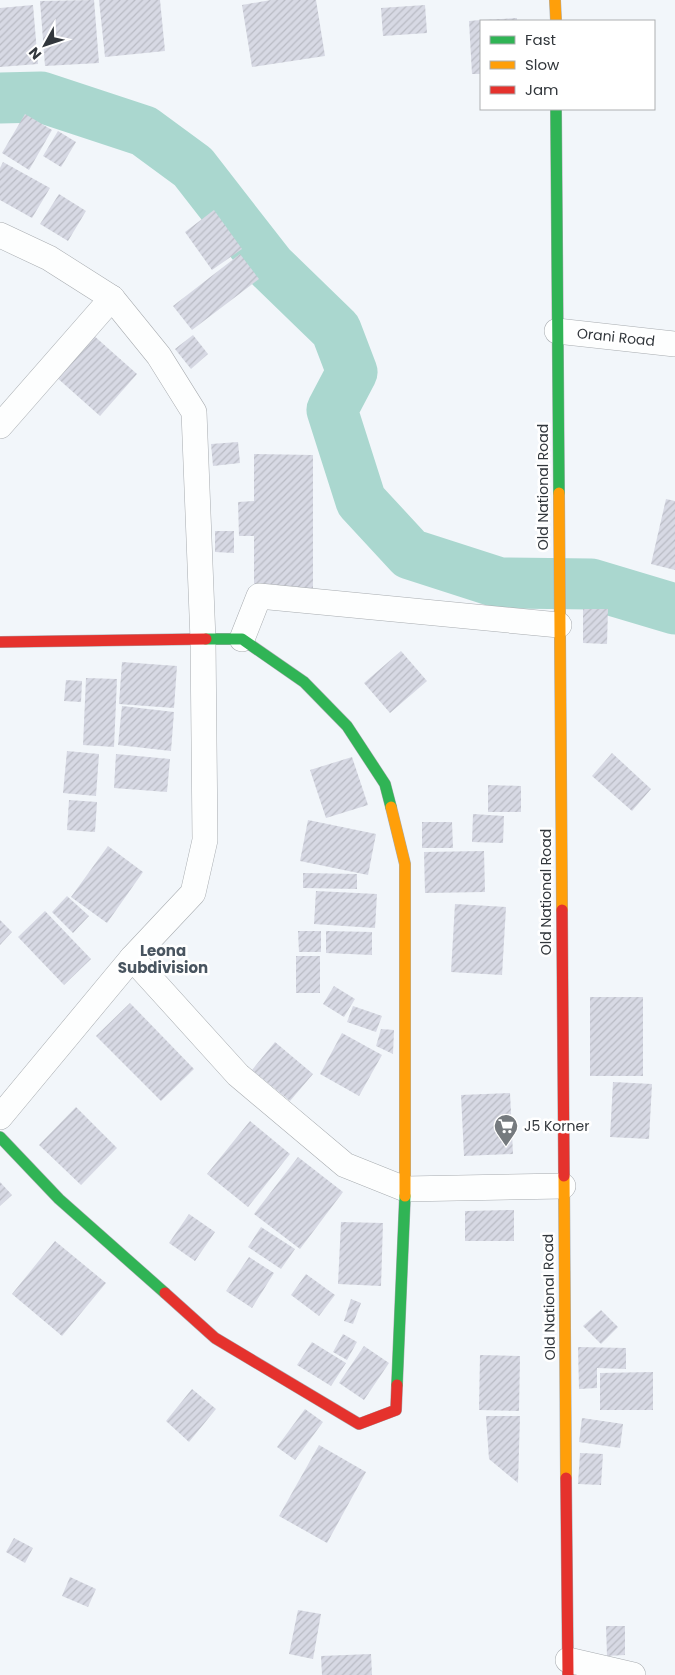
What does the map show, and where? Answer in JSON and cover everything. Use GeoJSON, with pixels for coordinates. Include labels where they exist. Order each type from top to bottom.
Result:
{"type":"FeatureCollection","features":[{"type":"Feature","properties":{"kind":"main road"},"geometry":{"type":"LineString","coordinates":[[555,0],[556,20]]}},
{"type":"Feature","properties":{"kind":"main road","name":"Old National Road"},"geometry":{"type":"LineString","coordinates":[[556,110],[568,1667]]}},
{"type":"Feature","properties":{"kind":"main road"},"geometry":{"type":"LineString","coordinates":[[0,642],[242,639],[304,682],[346,726],[385,784],[405,864],[405,1189],[396,1410],[359,1424],[215,1338],[59,1199],[0,1137]]}},
{"type":"Feature","properties":{"kind":"street"},"geometry":{"type":"LineString","coordinates":[[0,235],[49,258],[112,298],[159,356],[194,412],[203,640],[205,840],[194,893],[132,958],[0,1116]]}},
{"type":"Feature","properties":{"kind":"street"},"geometry":{"type":"LineString","coordinates":[[0,426],[112,298]]}},
{"type":"Feature","properties":{"kind":"street","name":"Orani Road"},"geometry":{"type":"LineString","coordinates":[[557,331],[675,344]]}},
{"type":"Feature","properties":{"kind":"street"},"geometry":{"type":"LineString","coordinates":[[242,639],[259,596],[559,620]]}},
{"type":"Feature","properties":{"kind":"street"},"geometry":{"type":"LineString","coordinates":[[132,958],[238,1075],[345,1164],[405,1189],[563,1186]]}},
{"type":"Feature","properties":{"kind":"street"},"geometry":{"type":"LineString","coordinates":[[568,1667],[633,1675]]}},
{"type":"Feature","properties":{"kind":"building"},"geometry":{"type":"Polygon","coordinates":[[[94,0],[99,63],[45,66],[40,1],[94,0]]]}},
{"type":"Feature","properties":{"kind":"building"},"geometry":{"type":"Polygon","coordinates":[[[99,0],[160,0],[165,51],[105,57],[99,0]]]}},
{"type":"Feature","properties":{"kind":"building"},"geometry":{"type":"Polygon","coordinates":[[[271,0],[316,0],[325,56],[252,67],[242,5],[271,0]]]}},
{"type":"Feature","properties":{"kind":"building"},"geometry":{"type":"Polygon","coordinates":[[[33,5],[38,64],[0,67],[0,8],[33,5]]]}},
{"type":"Feature","properties":{"kind":"building"},"geometry":{"type":"Polygon","coordinates":[[[425,5],[427,33],[383,36],[381,8],[425,5]]]}},
{"type":"Feature","properties":{"kind":"building"},"geometry":{"type":"Polygon","coordinates":[[[517,18],[517,20],[483,20],[517,18]]]}},
{"type":"Feature","properties":{"kind":"building"},"geometry":{"type":"Polygon","coordinates":[[[480,20],[480,74],[472,74],[469,21],[480,20]]]}},
{"type":"Feature","properties":{"kind":"building"},"geometry":{"type":"Polygon","coordinates":[[[25,114],[52,130],[29,170],[2,153],[25,114]]]}},
{"type":"Feature","properties":{"kind":"building"},"geometry":{"type":"Polygon","coordinates":[[[58,131],[76,142],[61,167],[43,156],[58,131]]]}},
{"type":"Feature","properties":{"kind":"building"},"geometry":{"type":"Polygon","coordinates":[[[3,162],[50,188],[32,218],[0,200],[0,168],[3,162]]]}},
{"type":"Feature","properties":{"kind":"building"},"geometry":{"type":"Polygon","coordinates":[[[59,194],[86,211],[68,241],[40,224],[59,194]]]}},
{"type":"Feature","properties":{"kind":"building"},"geometry":{"type":"Polygon","coordinates":[[[214,210],[242,249],[212,270],[185,232],[214,210]]]}},
{"type":"Feature","properties":{"kind":"building"},"geometry":{"type":"Polygon","coordinates":[[[240,254],[259,279],[192,330],[173,306],[240,254]]]}},
{"type":"Feature","properties":{"kind":"building"},"geometry":{"type":"Polygon","coordinates":[[[92,334],[137,374],[100,416],[55,376],[92,334]]]}},
{"type":"Feature","properties":{"kind":"building"},"geometry":{"type":"Polygon","coordinates":[[[193,335],[208,354],[191,369],[175,349],[193,335]]]}},
{"type":"Feature","properties":{"kind":"building"},"geometry":{"type":"Polygon","coordinates":[[[238,442],[240,463],[213,466],[211,444],[238,442]]]}},
{"type":"Feature","properties":{"kind":"building"},"geometry":{"type":"Polygon","coordinates":[[[254,454],[313,455],[313,589],[254,589],[254,536],[239,536],[238,502],[254,501],[254,454]]]}},
{"type":"Feature","properties":{"kind":"building"},"geometry":{"type":"Polygon","coordinates":[[[666,499],[675,501],[675,570],[651,564],[666,499]]]}},
{"type":"Feature","properties":{"kind":"building"},"geometry":{"type":"Polygon","coordinates":[[[215,531],[234,531],[234,553],[215,552],[215,531]]]}},
{"type":"Feature","properties":{"kind":"building"},"geometry":{"type":"Polygon","coordinates":[[[583,609],[608,609],[607,644],[583,643],[583,609]]]}},
{"type":"Feature","properties":{"kind":"building"},"geometry":{"type":"Polygon","coordinates":[[[401,651],[427,681],[390,713],[364,683],[401,651]]]}},
{"type":"Feature","properties":{"kind":"building"},"geometry":{"type":"Polygon","coordinates":[[[122,662],[177,666],[174,708],[119,704],[122,662]]]}},
{"type":"Feature","properties":{"kind":"building"},"geometry":{"type":"Polygon","coordinates":[[[86,678],[117,679],[114,747],[83,745],[86,678]]]}},
{"type":"Feature","properties":{"kind":"building"},"geometry":{"type":"Polygon","coordinates":[[[66,680],[82,681],[81,702],[64,701],[66,680]]]}},
{"type":"Feature","properties":{"kind":"building"},"geometry":{"type":"Polygon","coordinates":[[[122,706],[174,712],[171,751],[118,745],[122,706]]]}},
{"type":"Feature","properties":{"kind":"building"},"geometry":{"type":"Polygon","coordinates":[[[67,751],[99,754],[96,796],[63,793],[67,751]]]}},
{"type":"Feature","properties":{"kind":"building"},"geometry":{"type":"Polygon","coordinates":[[[612,753],[651,789],[632,811],[592,776],[612,753]]]}},
{"type":"Feature","properties":{"kind":"building"},"geometry":{"type":"Polygon","coordinates":[[[116,754],[170,759],[167,792],[114,788],[116,754]]]}},
{"type":"Feature","properties":{"kind":"building"},"geometry":{"type":"Polygon","coordinates":[[[352,757],[368,805],[326,818],[310,770],[352,757]]]}},
{"type":"Feature","properties":{"kind":"building"},"geometry":{"type":"Polygon","coordinates":[[[488,785],[521,786],[521,812],[488,812],[488,785]]]}},
{"type":"Feature","properties":{"kind":"building"},"geometry":{"type":"Polygon","coordinates":[[[69,800],[97,802],[95,832],[67,830],[69,800]]]}},
{"type":"Feature","properties":{"kind":"building"},"geometry":{"type":"Polygon","coordinates":[[[473,814],[504,816],[503,843],[472,842],[473,814]]]}},
{"type":"Feature","properties":{"kind":"building"},"geometry":{"type":"Polygon","coordinates":[[[308,820],[376,834],[368,875],[300,861],[308,820]]]}},
{"type":"Feature","properties":{"kind":"building"},"geometry":{"type":"Polygon","coordinates":[[[422,822],[452,822],[453,848],[422,848],[422,822]]]}},
{"type":"Feature","properties":{"kind":"building"},"geometry":{"type":"Polygon","coordinates":[[[108,846],[143,872],[107,923],[71,897],[108,846]]]}},
{"type":"Feature","properties":{"kind":"building"},"geometry":{"type":"Polygon","coordinates":[[[484,851],[485,892],[425,893],[424,852],[484,851]]]}},
{"type":"Feature","properties":{"kind":"building"},"geometry":{"type":"Polygon","coordinates":[[[303,873],[357,874],[357,889],[303,888],[303,873]]]}},
{"type":"Feature","properties":{"kind":"building"},"geometry":{"type":"Polygon","coordinates":[[[316,891],[377,894],[375,928],[314,924],[316,891]]]}},
{"type":"Feature","properties":{"kind":"building"},"geometry":{"type":"Polygon","coordinates":[[[67,896],[89,916],[73,933],[52,912],[67,896]]]}},
{"type":"Feature","properties":{"kind":"building"},"geometry":{"type":"Polygon","coordinates":[[[455,904],[506,907],[502,975],[451,972],[455,904]]]}},
{"type":"Feature","properties":{"kind":"building"},"geometry":{"type":"Polygon","coordinates":[[[45,911],[91,959],[64,985],[18,937],[45,911]]]}},
{"type":"Feature","properties":{"kind":"building"},"geometry":{"type":"Polygon","coordinates":[[[0,920],[12,932],[0,945],[0,920]]]}},
{"type":"Feature","properties":{"kind":"building"},"geometry":{"type":"Polygon","coordinates":[[[298,931],[321,931],[321,952],[299,952],[298,931]]]}},
{"type":"Feature","properties":{"kind":"building"},"geometry":{"type":"Polygon","coordinates":[[[326,931],[372,932],[372,955],[326,953],[326,931]]]}},
{"type":"Feature","properties":{"kind":"building"},"geometry":{"type":"Polygon","coordinates":[[[296,956],[320,956],[320,993],[296,993],[296,956]]]}},
{"type":"Feature","properties":{"kind":"building"},"geometry":{"type":"Polygon","coordinates":[[[334,986],[355,999],[344,1017],[323,1004],[334,986]]]}},
{"type":"Feature","properties":{"kind":"building"},"geometry":{"type":"Polygon","coordinates":[[[590,997],[643,997],[643,1076],[590,1076],[590,997]]]}},
{"type":"Feature","properties":{"kind":"building"},"geometry":{"type":"Polygon","coordinates":[[[130,1003],[194,1069],[161,1101],[96,1036],[130,1003]]]}},
{"type":"Feature","properties":{"kind":"building"},"geometry":{"type":"Polygon","coordinates":[[[353,1006],[382,1016],[376,1032],[347,1022],[353,1006]]]}},
{"type":"Feature","properties":{"kind":"building"},"geometry":{"type":"Polygon","coordinates":[[[381,1029],[394,1030],[393,1054],[376,1046],[381,1029]]]}},
{"type":"Feature","properties":{"kind":"building"},"geometry":{"type":"Polygon","coordinates":[[[342,1033],[382,1055],[359,1096],[320,1074],[342,1033]]]}},
{"type":"Feature","properties":{"kind":"building"},"geometry":{"type":"Polygon","coordinates":[[[275,1042],[313,1074],[290,1101],[252,1070],[275,1042]]]}},
{"type":"Feature","properties":{"kind":"building"},"geometry":{"type":"Polygon","coordinates":[[[613,1082],[652,1084],[649,1139],[610,1137],[613,1082]]]}},
{"type":"Feature","properties":{"kind":"building"},"geometry":{"type":"Polygon","coordinates":[[[510,1093],[513,1154],[464,1156],[461,1095],[510,1093]]]}},
{"type":"Feature","properties":{"kind":"building"},"geometry":{"type":"Polygon","coordinates":[[[76,1107],[117,1148],[81,1185],[39,1145],[76,1107]]]}},
{"type":"Feature","properties":{"kind":"building"},"geometry":{"type":"Polygon","coordinates":[[[250,1121],[290,1154],[248,1207],[207,1174],[250,1121]]]}},
{"type":"Feature","properties":{"kind":"building"},"geometry":{"type":"Polygon","coordinates":[[[298,1157],[343,1192],[300,1249],[254,1214],[298,1157]]]}},
{"type":"Feature","properties":{"kind":"building"},"geometry":{"type":"Polygon","coordinates":[[[0,1182],[12,1195],[0,1206],[0,1182]]]}},
{"type":"Feature","properties":{"kind":"building"},"geometry":{"type":"Polygon","coordinates":[[[514,1210],[514,1241],[465,1241],[465,1211],[514,1210]]]}},
{"type":"Feature","properties":{"kind":"building"},"geometry":{"type":"Polygon","coordinates":[[[189,1214],[215,1232],[195,1261],[169,1243],[189,1214]]]}},
{"type":"Feature","properties":{"kind":"building"},"geometry":{"type":"Polygon","coordinates":[[[341,1222],[383,1223],[381,1286],[338,1284],[341,1222]]]}},
{"type":"Feature","properties":{"kind":"building"},"geometry":{"type":"Polygon","coordinates":[[[261,1227],[295,1249],[281,1269],[248,1247],[261,1227]]]}},
{"type":"Feature","properties":{"kind":"building"},"geometry":{"type":"Polygon","coordinates":[[[55,1241],[106,1283],[62,1336],[12,1294],[55,1241]]]}},
{"type":"Feature","properties":{"kind":"building"},"geometry":{"type":"Polygon","coordinates":[[[249,1257],[274,1273],[252,1308],[226,1291],[249,1257]]]}},
{"type":"Feature","properties":{"kind":"building"},"geometry":{"type":"Polygon","coordinates":[[[306,1274],[335,1295],[319,1316],[291,1295],[306,1274]]]}},
{"type":"Feature","properties":{"kind":"building"},"geometry":{"type":"Polygon","coordinates":[[[351,1299],[361,1303],[353,1324],[344,1321],[351,1299]]]}},
{"type":"Feature","properties":{"kind":"building"},"geometry":{"type":"Polygon","coordinates":[[[601,1310],[618,1327],[601,1344],[583,1326],[601,1310]]]}},
{"type":"Feature","properties":{"kind":"building"},"geometry":{"type":"Polygon","coordinates":[[[343,1334],[357,1342],[347,1360],[333,1352],[343,1334]]]}},
{"type":"Feature","properties":{"kind":"building"},"geometry":{"type":"Polygon","coordinates":[[[312,1342],[346,1363],[331,1386],[297,1365],[312,1342]]]}},
{"type":"Feature","properties":{"kind":"building"},"geometry":{"type":"Polygon","coordinates":[[[364,1346],[389,1363],[364,1400],[339,1383],[364,1346]]]}},
{"type":"Feature","properties":{"kind":"building"},"geometry":{"type":"Polygon","coordinates":[[[578,1347],[626,1348],[626,1369],[597,1368],[597,1388],[579,1389],[578,1347]]]}},
{"type":"Feature","properties":{"kind":"building"},"geometry":{"type":"Polygon","coordinates":[[[480,1355],[520,1356],[519,1411],[479,1410],[480,1355]]]}},
{"type":"Feature","properties":{"kind":"building"},"geometry":{"type":"Polygon","coordinates":[[[653,1372],[653,1410],[600,1410],[600,1373],[653,1372]]]}},
{"type":"Feature","properties":{"kind":"building"},"geometry":{"type":"Polygon","coordinates":[[[192,1389],[216,1409],[189,1442],[166,1421],[192,1389]]]}},
{"type":"Feature","properties":{"kind":"building"},"geometry":{"type":"Polygon","coordinates":[[[305,1409],[323,1422],[295,1460],[277,1447],[305,1409]]]}},
{"type":"Feature","properties":{"kind":"building"},"geometry":{"type":"Polygon","coordinates":[[[486,1416],[520,1416],[518,1483],[489,1459],[486,1416]]]}},
{"type":"Feature","properties":{"kind":"building"},"geometry":{"type":"Polygon","coordinates":[[[582,1418],[623,1424],[620,1448],[579,1442],[582,1418]]]}},
{"type":"Feature","properties":{"kind":"building"},"geometry":{"type":"Polygon","coordinates":[[[319,1445],[366,1472],[327,1543],[279,1516],[319,1445]]]}},
{"type":"Feature","properties":{"kind":"building"},"geometry":{"type":"Polygon","coordinates":[[[580,1453],[603,1454],[601,1485],[578,1484],[580,1453]]]}},
{"type":"Feature","properties":{"kind":"building"},"geometry":{"type":"Polygon","coordinates":[[[14,1538],[33,1548],[25,1563],[6,1552],[14,1538]]]}},
{"type":"Feature","properties":{"kind":"building"},"geometry":{"type":"Polygon","coordinates":[[[70,1577],[96,1589],[88,1607],[62,1596],[70,1577]]]}},
{"type":"Feature","properties":{"kind":"building"},"geometry":{"type":"Polygon","coordinates":[[[298,1610],[321,1614],[313,1659],[289,1654],[298,1610]]]}},
{"type":"Feature","properties":{"kind":"building"},"geometry":{"type":"Polygon","coordinates":[[[606,1626],[625,1626],[625,1655],[607,1656],[606,1626]]]}},
{"type":"Feature","properties":{"kind":"building"},"geometry":{"type":"Polygon","coordinates":[[[371,1654],[372,1675],[322,1675],[321,1656],[371,1654]]]}},
{"type":"Feature","properties":{"kind":"waterway"},"geometry":{"type":"LineString","coordinates":[[0,98],[41,97],[144,131],[193,167],[270,266],[336,330],[352,372],[332,410],[361,501],[410,554],[500,583],[591,584],[675,609]]}},
{"type":"Feature","properties":{"kind":"traffic: fast"},"geometry":{"type":"LineString","coordinates":[[556,110],[559,493]]}},
{"type":"Feature","properties":{"kind":"traffic: fast"},"geometry":{"type":"LineString","coordinates":[[206,639],[242,639],[304,682],[347,726],[385,784],[391,807]]}},
{"type":"Feature","properties":{"kind":"traffic: fast"},"geometry":{"type":"LineString","coordinates":[[0,1137],[59,1199],[165,1293]]}},
{"type":"Feature","properties":{"kind":"traffic: fast"},"geometry":{"type":"LineString","coordinates":[[397,1385],[405,1196]]}},
{"type":"Feature","properties":{"kind":"traffic: slow"},"geometry":{"type":"LineString","coordinates":[[555,0],[556,20]]}},
{"type":"Feature","properties":{"kind":"traffic: slow"},"geometry":{"type":"LineString","coordinates":[[559,493],[562,910]]}},
{"type":"Feature","properties":{"kind":"traffic: slow"},"geometry":{"type":"LineString","coordinates":[[391,807],[405,864],[405,1196]]}},
{"type":"Feature","properties":{"kind":"traffic: slow"},"geometry":{"type":"LineString","coordinates":[[564,1176],[566,1478]]}},
{"type":"Feature","properties":{"kind":"traffic: jam"},"geometry":{"type":"LineString","coordinates":[[0,642],[206,639]]}},
{"type":"Feature","properties":{"kind":"traffic: jam"},"geometry":{"type":"LineString","coordinates":[[562,910],[564,1176]]}},
{"type":"Feature","properties":{"kind":"traffic: jam"},"geometry":{"type":"LineString","coordinates":[[165,1293],[215,1338],[359,1424],[396,1410],[397,1385]]}},
{"type":"Feature","properties":{"kind":"traffic: jam"},"geometry":{"type":"LineString","coordinates":[[566,1478],[568,1675]]}},
{"type":"Feature","properties":{"kind":"place","name":"J5 Korner"},"geometry":{"type":"Point","coordinates":[506,1147]}},
{"type":"Feature","properties":{"kind":"district","name":"Leona Subdivision"},"geometry":{"type":"Point","coordinates":[163,960]}}]}
